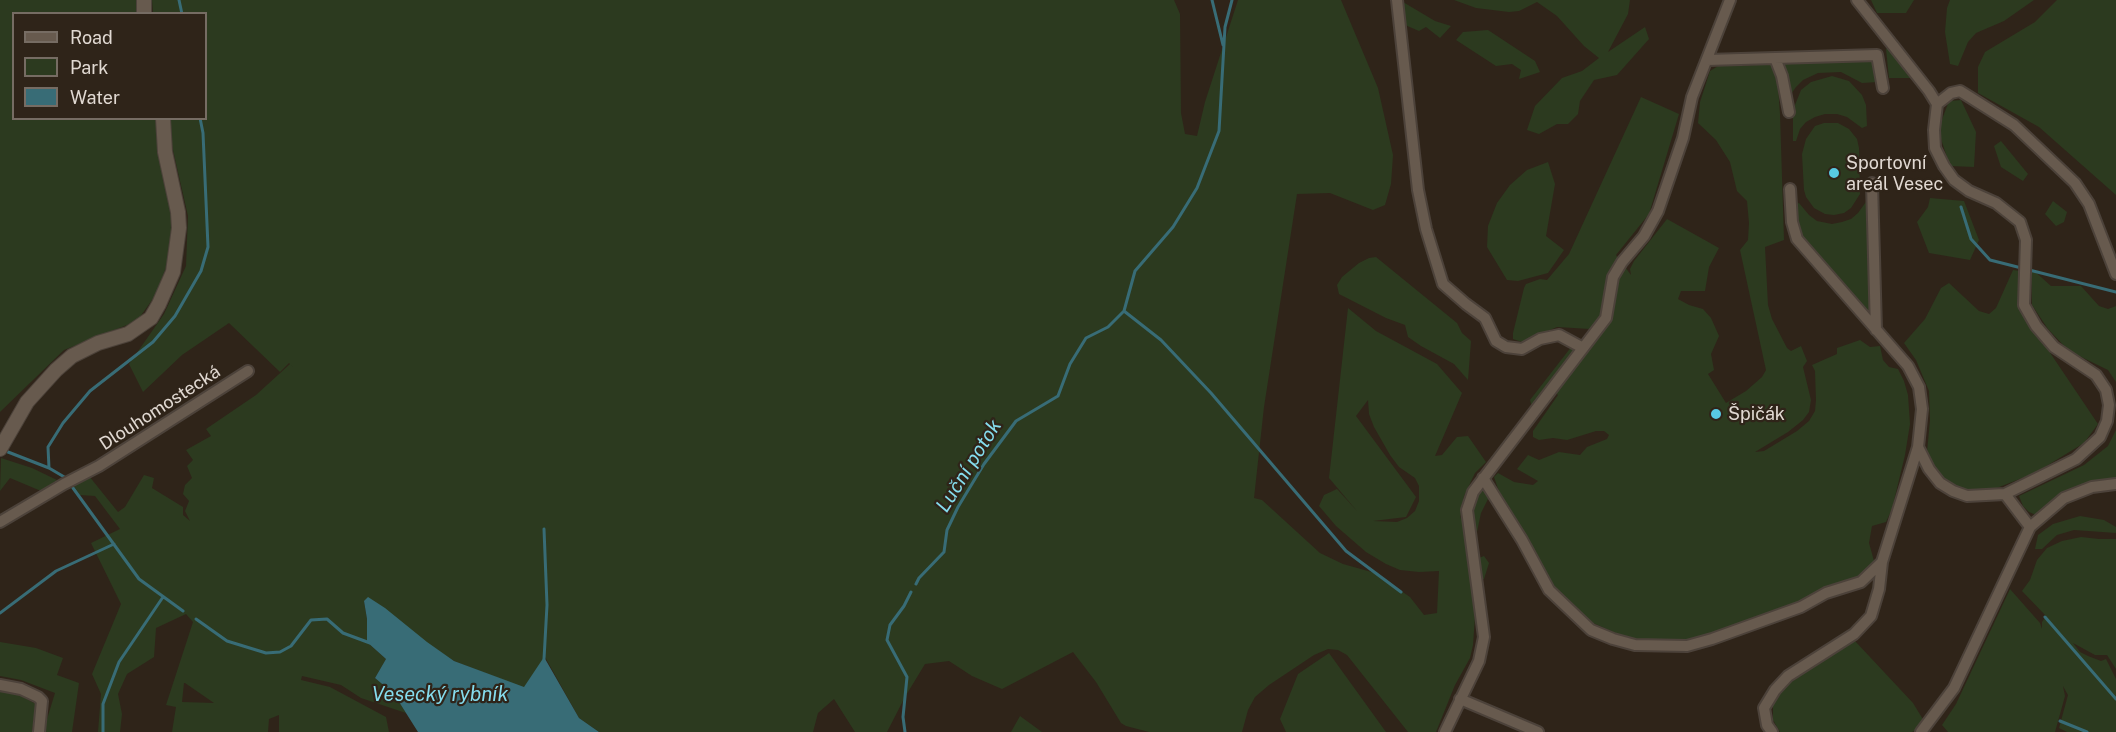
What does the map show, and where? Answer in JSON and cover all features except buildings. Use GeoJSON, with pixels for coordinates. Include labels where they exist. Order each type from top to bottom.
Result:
{"type":"FeatureCollection","features":[{"type":"Feature","properties":{"kind":"street"},"geometry":{"type":"LineString","coordinates":[[1397,0],[1418,190],[1426,229],[1443,284],[1485,318],[1496,340],[1506,347],[1522,349],[1540,339],[1559,335],[1583,348]]}},
{"type":"Feature","properties":{"kind":"street"},"geometry":{"type":"LineString","coordinates":[[1445,732],[1479,661],[1484,637],[1467,510],[1473,492],[1605,318],[1613,277],[1622,262],[1644,236],[1658,211],[1671,179],[1692,97],[1730,0]]}},
{"type":"Feature","properties":{"kind":"street"},"geometry":{"type":"LineString","coordinates":[[1857,0],[1937,104],[1934,130],[1935,148],[1954,180],[1996,203],[2020,222],[2026,240],[2024,305],[2036,326],[2054,347],[2096,375],[2106,390],[2109,405],[2107,421],[2100,437],[2076,459],[2005,494],[1967,496],[1953,491],[1940,483],[1929,469],[1918,447]]}},
{"type":"Feature","properties":{"kind":"street"},"geometry":{"type":"LineString","coordinates":[[1707,60],[1877,55],[1882,88]]}},
{"type":"Feature","properties":{"kind":"street"},"geometry":{"type":"LineString","coordinates":[[1775,58],[1782,76],[1789,112]]}},
{"type":"Feature","properties":{"kind":"street"},"geometry":{"type":"LineString","coordinates":[[1937,104],[1951,93],[1960,92],[1968,96],[2014,125],[2068,176],[2089,204],[2116,274]]}},
{"type":"Feature","properties":{"kind":"street"},"geometry":{"type":"LineString","coordinates":[[0,449],[27,402],[56,370],[72,356],[89,347],[128,334],[151,318],[159,304],[173,272],[179,228],[178,212],[165,152],[163,120]]}},
{"type":"Feature","properties":{"kind":"street"},"geometry":{"type":"LineString","coordinates":[[1872,183],[1876,330]]}},
{"type":"Feature","properties":{"kind":"street"},"geometry":{"type":"LineString","coordinates":[[1772,732],[1767,725],[1764,708],[1775,690],[1788,676],[1854,634],[1871,616],[1879,589],[1882,562],[1918,447],[1922,409],[1919,387],[1908,366],[1797,239],[1792,222],[1790,189]]}},
{"type":"Feature","properties":{"kind":"street","name":"Dlouhomostecká"},"geometry":{"type":"LineString","coordinates":[[0,522],[99,466],[248,371]]}},
{"type":"Feature","properties":{"kind":"street"},"geometry":{"type":"LineString","coordinates":[[1484,478],[1549,590],[1591,630],[1635,645],[1687,646],[1712,639],[1801,607],[1826,593],[1861,582],[1882,562]]}},
{"type":"Feature","properties":{"kind":"street"},"geometry":{"type":"LineString","coordinates":[[1921,732],[1954,688],[2030,527],[2064,498],[2092,487],[2116,484]]}},
{"type":"Feature","properties":{"kind":"street"},"geometry":{"type":"LineString","coordinates":[[2005,494],[2030,527]]}},
{"type":"Feature","properties":{"kind":"street"},"geometry":{"type":"LineString","coordinates":[[0,685],[21,689],[42,701],[39,732]]}},
{"type":"Feature","properties":{"kind":"street"},"geometry":{"type":"LineString","coordinates":[[1460,699],[1538,732]]}},
{"type":"Feature","properties":{"kind":"green space"},"geometry":{"type":"Polygon","coordinates":[[[0,0],[138,0],[139,12],[12,12],[12,120],[158,120],[172,209],[172,237],[167,265],[155,296],[137,321],[64,350],[0,412],[0,0]]]}},
{"type":"Feature","properties":{"kind":"green space"},"geometry":{"type":"Polygon","coordinates":[[[152,0],[1174,0],[1180,14],[1181,113],[1185,134],[1197,136],[1205,102],[1238,0],[1341,0],[1378,88],[1393,155],[1391,184],[1385,205],[1373,210],[1330,193],[1297,194],[1264,407],[1254,498],[1262,500],[1320,553],[1343,564],[1375,573],[1410,597],[1424,615],[1437,613],[1439,571],[1400,570],[1386,564],[1366,552],[1336,526],[1319,506],[1324,495],[1337,489],[1357,511],[1329,478],[1348,308],[1376,331],[1437,364],[1462,393],[1435,456],[1442,455],[1457,437],[1468,436],[1486,462],[1475,473],[1464,496],[1460,519],[1471,490],[1482,487],[1489,497],[1468,550],[1471,561],[1484,556],[1489,563],[1484,579],[1475,581],[1469,571],[1476,602],[1470,658],[1455,685],[1436,732],[1408,732],[1347,655],[1338,650],[1328,649],[1314,655],[1255,697],[1248,710],[1242,732],[1149,732],[1126,726],[1121,723],[1096,682],[1073,652],[1002,689],[972,676],[949,661],[925,664],[887,732],[855,732],[834,699],[818,713],[813,732],[599,732],[579,718],[545,657],[524,688],[454,661],[364,601],[367,642],[386,659],[375,678],[394,694],[406,713],[361,698],[341,685],[302,676],[301,680],[330,687],[386,717],[389,732],[279,732],[279,715],[269,719],[268,732],[172,732],[176,707],[166,705],[193,622],[186,614],[156,628],[154,657],[127,674],[118,694],[122,714],[120,732],[98,732],[101,694],[92,674],[121,604],[91,543],[120,529],[95,496],[80,495],[71,482],[89,476],[118,512],[125,507],[144,475],[154,478],[152,488],[183,507],[183,515],[190,521],[185,511],[189,501],[183,494],[185,485],[192,478],[187,466],[193,460],[186,450],[211,436],[206,429],[256,395],[290,364],[280,372],[229,323],[182,355],[143,392],[129,364],[164,314],[186,266],[188,216],[170,137],[171,120],[207,120],[207,12],[153,12],[152,0]],[[1368,400],[1356,416],[1416,497],[1406,517],[1373,521],[1397,522],[1407,518],[1415,511],[1419,501],[1419,486],[1415,478],[1399,467],[1390,455],[1369,414],[1368,400]],[[185,683],[182,702],[214,703],[185,683]]]}},
{"type":"Feature","properties":{"kind":"green space"},"geometry":{"type":"Polygon","coordinates":[[[1454,0],[1630,0],[1628,14],[1608,52],[1645,27],[1649,39],[1617,75],[1594,80],[1580,101],[1578,114],[1568,124],[1557,124],[1539,134],[1527,130],[1535,106],[1562,78],[1582,71],[1599,58],[1584,46],[1557,16],[1537,2],[1519,11],[1509,12],[1476,8],[1454,0]]]}},
{"type":"Feature","properties":{"kind":"green space"},"geometry":{"type":"Polygon","coordinates":[[[1871,0],[1914,0],[1906,13],[1877,13],[1871,0]]]}},
{"type":"Feature","properties":{"kind":"green space"},"geometry":{"type":"Polygon","coordinates":[[[1950,0],[2034,0],[2004,21],[1976,33],[1968,42],[1958,66],[1950,64],[1945,32],[1950,0]]]}},
{"type":"Feature","properties":{"kind":"green space"},"geometry":{"type":"Polygon","coordinates":[[[2057,0],[2116,0],[2116,195],[2039,127],[1978,93],[1978,67],[1985,52],[2035,22],[2057,0]]]}},
{"type":"Feature","properties":{"kind":"green space"},"geometry":{"type":"Polygon","coordinates":[[[1403,2],[1435,21],[1451,26],[1440,38],[1426,27],[1419,31],[1405,25],[1403,2]]]}},
{"type":"Feature","properties":{"kind":"green space"},"geometry":{"type":"Polygon","coordinates":[[[1488,30],[1535,61],[1540,72],[1519,79],[1521,70],[1512,64],[1496,66],[1456,40],[1463,32],[1488,30]]]}},
{"type":"Feature","properties":{"kind":"green space"},"geometry":{"type":"Polygon","coordinates":[[[1892,46],[1912,75],[1911,78],[1889,78],[1886,49],[1892,46]]]}},
{"type":"Feature","properties":{"kind":"green space"},"geometry":{"type":"Polygon","coordinates":[[[1875,60],[1878,82],[1862,83],[1841,72],[1818,73],[1803,80],[1789,97],[1781,63],[1875,60]]]}},
{"type":"Feature","properties":{"kind":"green space"},"geometry":{"type":"Polygon","coordinates":[[[1723,63],[1740,66],[1770,64],[1777,71],[1784,240],[1765,247],[1768,305],[1772,319],[1787,348],[1791,351],[1801,346],[1807,361],[1803,367],[1811,400],[1809,412],[1803,420],[1755,452],[1764,451],[1809,421],[1815,411],[1816,400],[1815,371],[1812,365],[1837,354],[1837,348],[1860,340],[1870,347],[1880,346],[1883,360],[1889,367],[1898,369],[1908,395],[1910,424],[1892,509],[1886,522],[1872,526],[1869,543],[1874,561],[1859,579],[1748,625],[1687,641],[1643,641],[1618,634],[1593,623],[1563,598],[1546,576],[1503,503],[1494,477],[1498,473],[1514,482],[1533,485],[1538,481],[1517,469],[1528,455],[1539,460],[1559,452],[1580,455],[1587,447],[1607,439],[1609,435],[1604,431],[1596,431],[1567,440],[1553,438],[1539,440],[1533,437],[1533,431],[1558,395],[1548,385],[1532,407],[1530,400],[1572,346],[1584,352],[1598,321],[1590,329],[1557,327],[1522,342],[1513,339],[1513,333],[1526,284],[1540,279],[1547,280],[1569,254],[1641,97],[1679,114],[1649,214],[1616,255],[1631,275],[1630,269],[1634,261],[1667,219],[1719,248],[1709,267],[1705,291],[1681,291],[1678,299],[1703,309],[1711,318],[1719,336],[1711,354],[1714,370],[1708,374],[1726,403],[1746,391],[1762,377],[1766,370],[1740,250],[1748,240],[1747,201],[1737,191],[1730,162],[1716,140],[1698,123],[1700,102],[1710,71],[1723,63]]]}},
{"type":"Feature","properties":{"kind":"green space"},"geometry":{"type":"Polygon","coordinates":[[[1832,76],[1849,81],[1862,95],[1866,105],[1867,126],[1862,128],[1847,117],[1837,114],[1825,114],[1806,122],[1800,129],[1796,141],[1793,141],[1793,110],[1801,90],[1811,82],[1832,76]]]}},
{"type":"Feature","properties":{"kind":"green space"},"geometry":{"type":"Polygon","coordinates":[[[1961,100],[1976,132],[1974,167],[1950,166],[1938,130],[1949,101],[1961,100]]]}},
{"type":"Feature","properties":{"kind":"green space"},"geometry":{"type":"Polygon","coordinates":[[[1824,123],[1838,123],[1849,129],[1857,139],[1859,148],[1860,194],[1851,208],[1844,213],[1834,215],[1825,214],[1814,208],[1804,190],[1802,154],[1806,139],[1815,126],[1824,123]]]}},
{"type":"Feature","properties":{"kind":"green space"},"geometry":{"type":"Polygon","coordinates":[[[2001,141],[2028,174],[2023,181],[2001,167],[1994,146],[2001,141]]]}},
{"type":"Feature","properties":{"kind":"green space"},"geometry":{"type":"Polygon","coordinates":[[[1548,162],[1555,184],[1546,236],[1564,250],[1548,273],[1518,281],[1507,280],[1487,247],[1488,226],[1497,203],[1510,185],[1527,170],[1548,162]]]}},
{"type":"Feature","properties":{"kind":"green space"},"geometry":{"type":"Polygon","coordinates":[[[1930,198],[1964,201],[1979,240],[1970,260],[1929,253],[1917,222],[1928,207],[1930,198]]]}},
{"type":"Feature","properties":{"kind":"green space"},"geometry":{"type":"Polygon","coordinates":[[[1868,199],[1872,313],[1866,312],[1805,242],[1798,227],[1795,204],[1799,203],[1817,221],[1832,224],[1851,219],[1868,199]]]}},
{"type":"Feature","properties":{"kind":"green space"},"geometry":{"type":"Polygon","coordinates":[[[2053,201],[2067,212],[2064,222],[2056,226],[2045,214],[2053,201]]]}},
{"type":"Feature","properties":{"kind":"green space"},"geometry":{"type":"Polygon","coordinates":[[[1376,257],[1457,323],[1462,333],[1471,341],[1468,380],[1454,364],[1408,337],[1405,325],[1339,294],[1337,285],[1342,277],[1359,263],[1376,257]]]}},
{"type":"Feature","properties":{"kind":"green space"},"geometry":{"type":"Polygon","coordinates":[[[2031,268],[2051,286],[2081,286],[2099,306],[2108,309],[2116,306],[2116,382],[2108,370],[2069,351],[2048,329],[2032,305],[2031,268]]]}},
{"type":"Feature","properties":{"kind":"green space"},"geometry":{"type":"Polygon","coordinates":[[[2013,270],[2021,271],[2024,314],[2098,424],[2084,443],[2035,473],[1989,491],[1963,490],[1942,479],[1931,462],[1927,452],[1930,420],[1929,391],[1916,360],[1904,343],[1925,319],[1941,288],[1949,283],[1979,311],[1989,314],[1996,308],[2013,270]]]}},
{"type":"Feature","properties":{"kind":"green space"},"geometry":{"type":"Polygon","coordinates":[[[2116,430],[2116,479],[2099,481],[2072,489],[2036,515],[2023,506],[2019,496],[2084,465],[2108,446],[2116,430]]]}},
{"type":"Feature","properties":{"kind":"green space"},"geometry":{"type":"Polygon","coordinates":[[[1,458],[32,468],[57,480],[41,491],[10,478],[0,491],[1,458]]]}},
{"type":"Feature","properties":{"kind":"green space"},"geometry":{"type":"Polygon","coordinates":[[[2080,516],[2104,520],[2116,527],[2116,533],[2074,530],[2057,535],[2042,549],[2035,549],[2038,535],[2053,524],[2080,516]]]}},
{"type":"Feature","properties":{"kind":"green space"},"geometry":{"type":"Polygon","coordinates":[[[2081,537],[2116,539],[2116,669],[2107,655],[2095,655],[2073,643],[2080,652],[2088,656],[2101,661],[2106,659],[2116,679],[2116,732],[2067,732],[2059,728],[2068,695],[2063,686],[2065,696],[2055,732],[1948,732],[1942,725],[1956,704],[2010,589],[2040,623],[2042,629],[2042,622],[2046,616],[2022,591],[2030,580],[2037,560],[2047,548],[2062,541],[2081,537]]]}},
{"type":"Feature","properties":{"kind":"green space"},"geometry":{"type":"Polygon","coordinates":[[[1855,641],[1913,703],[1924,721],[1923,727],[1912,732],[1780,732],[1773,720],[1773,704],[1786,686],[1819,662],[1855,641]]]}},
{"type":"Feature","properties":{"kind":"green space"},"geometry":{"type":"Polygon","coordinates":[[[0,642],[36,648],[63,658],[57,675],[79,683],[72,732],[43,732],[55,693],[21,680],[0,676],[0,642]]]}},
{"type":"Feature","properties":{"kind":"green space"},"geometry":{"type":"Polygon","coordinates":[[[1329,653],[1386,732],[1286,732],[1280,719],[1298,674],[1329,653]]]}},
{"type":"Feature","properties":{"kind":"green space"},"geometry":{"type":"Polygon","coordinates":[[[0,691],[19,695],[36,704],[32,732],[0,732],[0,691]]]}},
{"type":"Feature","properties":{"kind":"green space"},"geometry":{"type":"Polygon","coordinates":[[[1020,716],[1042,732],[1011,732],[1020,716]]]}},
{"type":"Feature","properties":{"kind":"water","name":"Vesecký rybník"},"geometry":{"type":"Polygon","coordinates":[[[368,597],[454,661],[524,687],[544,657],[579,718],[599,732],[418,732],[394,694],[375,678],[386,659],[367,642],[364,601],[368,597]]]}},
{"type":"Feature","properties":{"kind":"waterway"},"geometry":{"type":"LineString","coordinates":[[179,0],[182,12]]}},
{"type":"Feature","properties":{"kind":"waterway"},"geometry":{"type":"LineString","coordinates":[[1212,0],[1223,45]]}},
{"type":"Feature","properties":{"kind":"waterway","name":"Luční potok"},"geometry":{"type":"LineString","coordinates":[[916,584],[944,552],[947,530],[984,464],[1016,421],[1058,396],[1070,364],[1086,338],[1108,327],[1124,311],[1135,271],[1173,227],[1197,188],[1219,131],[1225,27],[1232,0]]}},
{"type":"Feature","properties":{"kind":"waterway"},"geometry":{"type":"LineString","coordinates":[[49,468],[48,447],[63,423],[90,391],[153,342],[175,316],[201,271],[208,247],[203,133],[200,120]]}},
{"type":"Feature","properties":{"kind":"waterway"},"geometry":{"type":"LineString","coordinates":[[1961,207],[1971,239],[1990,260],[2116,292]]}},
{"type":"Feature","properties":{"kind":"waterway"},"geometry":{"type":"LineString","coordinates":[[1124,311],[1161,340],[1211,393],[1346,551],[1401,592]]}},
{"type":"Feature","properties":{"kind":"waterway"},"geometry":{"type":"LineString","coordinates":[[8,452],[49,468],[66,478]]}},
{"type":"Feature","properties":{"kind":"waterway"},"geometry":{"type":"LineString","coordinates":[[73,488],[139,579],[183,611]]}},
{"type":"Feature","properties":{"kind":"waterway"},"geometry":{"type":"LineString","coordinates":[[544,529],[547,605],[544,659]]}},
{"type":"Feature","properties":{"kind":"waterway"},"geometry":{"type":"LineString","coordinates":[[0,613],[56,571],[114,544]]}},
{"type":"Feature","properties":{"kind":"waterway","name":"Luční potok"},"geometry":{"type":"LineString","coordinates":[[905,732],[903,717],[907,677],[887,640],[890,625],[911,592]]}},
{"type":"Feature","properties":{"kind":"waterway"},"geometry":{"type":"LineString","coordinates":[[103,732],[103,704],[119,662],[163,597]]}},
{"type":"Feature","properties":{"kind":"waterway"},"geometry":{"type":"LineString","coordinates":[[2045,617],[2116,699]]}},
{"type":"Feature","properties":{"kind":"waterway"},"geometry":{"type":"LineString","coordinates":[[196,619],[227,641],[266,653],[280,652],[291,646],[311,620],[327,619],[343,633],[370,643]]}},
{"type":"Feature","properties":{"kind":"waterway"},"geometry":{"type":"LineString","coordinates":[[2060,721],[2087,732]]}},
{"type":"Feature","properties":{"kind":"place","name":"Sportovní areál Vesec"},"geometry":{"type":"Point","coordinates":[1834,173]}},
{"type":"Feature","properties":{"kind":"place","name":"Špičák"},"geometry":{"type":"Point","coordinates":[1716,414]}}]}
